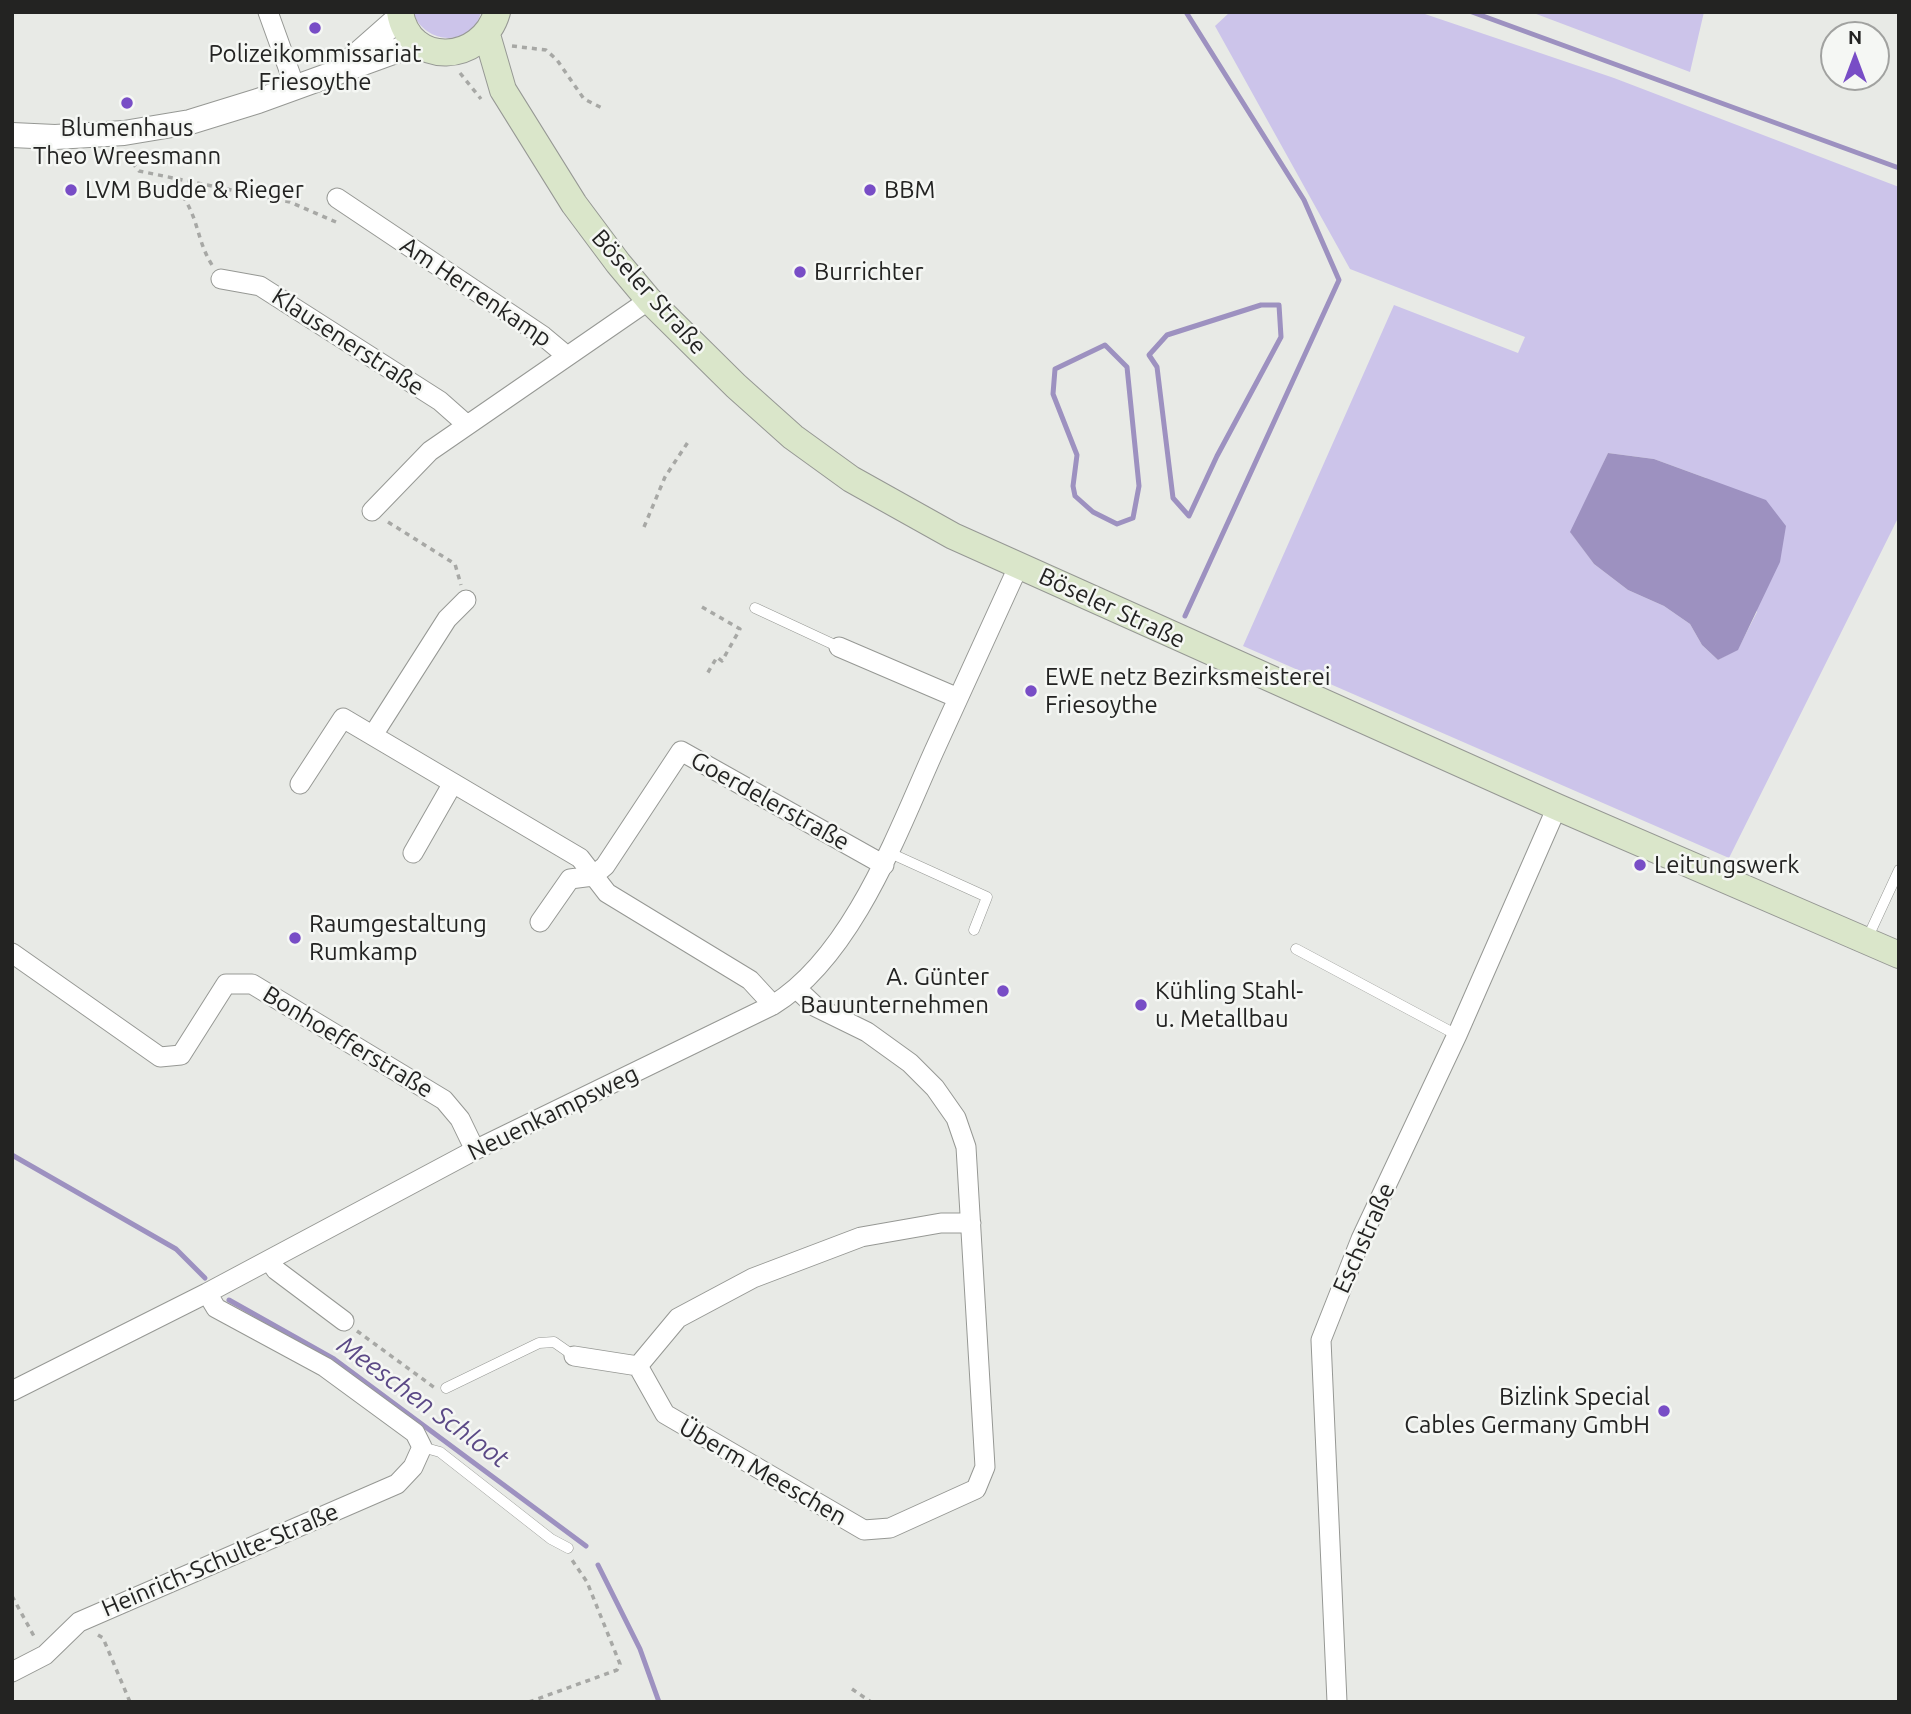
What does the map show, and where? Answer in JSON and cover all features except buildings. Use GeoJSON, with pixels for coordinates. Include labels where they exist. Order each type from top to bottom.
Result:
{"type":"FeatureCollection","features":[{"type":"Feature","properties":{"kind":"main road"},"geometry":{"type":"LineString","coordinates":[[400,15],[407,32],[418,43],[445,53],[460,52],[497,31]]}},
{"type":"Feature","properties":{"kind":"main road","name":"Böseler Straße"},"geometry":{"type":"LineString","coordinates":[[497,31],[503,90]]}},
{"type":"Feature","properties":{"kind":"main road","name":"Böseler Straße"},"geometry":{"type":"LineString","coordinates":[[460,52],[503,90],[574,204],[649,300],[741,391],[793,437],[851,479],[953,536],[1557,807],[1899,955]]}},
{"type":"Feature","properties":{"kind":"street"},"geometry":{"type":"LineString","coordinates":[[268,12],[295,87]]}},
{"type":"Feature","properties":{"kind":"street"},"geometry":{"type":"LineString","coordinates":[[341,69],[400,15]]}},
{"type":"Feature","properties":{"kind":"street"},"geometry":{"type":"LineString","coordinates":[[12,135],[55,137],[152,129],[190,122],[418,43]]}},
{"type":"Feature","properties":{"kind":"street","name":"Am Herrenkamp"},"geometry":{"type":"LineString","coordinates":[[337,198],[543,336],[567,356],[649,300]]}},
{"type":"Feature","properties":{"kind":"street","name":"Klausenerstraße"},"geometry":{"type":"LineString","coordinates":[[221,279],[260,286],[439,401],[466,424]]}},
{"type":"Feature","properties":{"kind":"street"},"geometry":{"type":"LineString","coordinates":[[372,511],[430,451],[567,356]]}},
{"type":"Feature","properties":{"kind":"street","name":"Neuenkampsweg"},"geometry":{"type":"LineString","coordinates":[[12,1391],[207,1293],[475,1150],[773,1005],[798,990],[855,917],[887,859],[1019,565]]}},
{"type":"Feature","properties":{"kind":"street"},"geometry":{"type":"LineString","coordinates":[[373,735],[447,619],[466,600]]}},
{"type":"Feature","properties":{"kind":"street"},"geometry":{"type":"LineString","coordinates":[[839,648],[958,698]]}},
{"type":"Feature","properties":{"kind":"street"},"geometry":{"type":"LineString","coordinates":[[300,785],[343,718],[580,858],[607,893],[750,980],[773,1005]]}},
{"type":"Feature","properties":{"kind":"street","name":"Goerdelerstraße"},"geometry":{"type":"LineString","coordinates":[[593,876],[605,866],[681,751],[887,859]]}},
{"type":"Feature","properties":{"kind":"street"},"geometry":{"type":"LineString","coordinates":[[413,853],[453,783]]}},
{"type":"Feature","properties":{"kind":"street","name":"Eschstraße"},"geometry":{"type":"LineString","coordinates":[[1337,1702],[1321,1340],[1361,1239],[1457,1035],[1557,807]]}},
{"type":"Feature","properties":{"kind":"street"},"geometry":{"type":"LineString","coordinates":[[540,922],[570,879],[593,876]]}},
{"type":"Feature","properties":{"kind":"street","name":"Bonhoefferstraße"},"geometry":{"type":"LineString","coordinates":[[12,953],[160,1057],[181,1055],[226,984],[252,984],[444,1101],[460,1119],[475,1150]]}},
{"type":"Feature","properties":{"kind":"street","name":"Überm Meeschen"},"geometry":{"type":"LineString","coordinates":[[638,1366],[665,1414],[864,1530],[890,1528],[976,1489],[985,1467],[965,1147],[956,1118],[935,1087],[910,1063],[867,1032],[816,1007],[798,990]]}},
{"type":"Feature","properties":{"kind":"street"},"geometry":{"type":"LineString","coordinates":[[574,1356],[638,1366],[678,1318],[753,1278],[861,1237],[941,1223],[971,1223]]}},
{"type":"Feature","properties":{"kind":"street"},"geometry":{"type":"LineString","coordinates":[[269,1260],[276,1270],[344,1321]]}},
{"type":"Feature","properties":{"kind":"street"},"geometry":{"type":"LineString","coordinates":[[207,1293],[216,1308],[325,1367],[356,1389],[415,1433],[422,1447]]}},
{"type":"Feature","properties":{"kind":"street","name":"Heinrich-Schulte-Straße"},"geometry":{"type":"LineString","coordinates":[[12,1672],[45,1655],[79,1622],[397,1484],[413,1467],[422,1447]]}},
{"type":"Feature","properties":{"kind":"lane"},"geometry":{"type":"LineString","coordinates":[[755,608],[839,648]]}},
{"type":"Feature","properties":{"kind":"lane"},"geometry":{"type":"LineString","coordinates":[[887,859],[987,897],[974,930]]}},
{"type":"Feature","properties":{"kind":"lane"},"geometry":{"type":"LineString","coordinates":[[1866,941],[1899,870]]}},
{"type":"Feature","properties":{"kind":"lane"},"geometry":{"type":"LineString","coordinates":[[1296,949],[1457,1035]]}},
{"type":"Feature","properties":{"kind":"lane"},"geometry":{"type":"LineString","coordinates":[[446,1388],[539,1343],[554,1342],[574,1356]]}},
{"type":"Feature","properties":{"kind":"lane"},"geometry":{"type":"LineString","coordinates":[[422,1447],[440,1452],[551,1539],[568,1548]]}},
{"type":"Feature","properties":{"kind":"path"},"geometry":{"type":"LineString","coordinates":[[497,31],[546,50],[557,60],[584,99],[602,108]]}},
{"type":"Feature","properties":{"kind":"path"},"geometry":{"type":"LineString","coordinates":[[126,155],[139,171],[290,202],[348,227]]}},
{"type":"Feature","properties":{"kind":"path"},"geometry":{"type":"LineString","coordinates":[[177,179],[176,186],[194,213],[206,255],[221,279]]}},
{"type":"Feature","properties":{"kind":"path"},"geometry":{"type":"LineString","coordinates":[[644,527],[665,477],[690,439]]}},
{"type":"Feature","properties":{"kind":"path"},"geometry":{"type":"LineString","coordinates":[[372,511],[455,564],[466,600]]}},
{"type":"Feature","properties":{"kind":"path"},"geometry":{"type":"LineString","coordinates":[[702,607],[740,629],[722,661],[717,657],[707,674]]}},
{"type":"Feature","properties":{"kind":"path"},"geometry":{"type":"LineString","coordinates":[[344,1321],[430,1387],[440,1390],[446,1388]]}},
{"type":"Feature","properties":{"kind":"path"},"geometry":{"type":"LineString","coordinates":[[529,1702],[617,1670],[620,1664],[587,1582],[571,1560],[568,1548]]}},
{"type":"Feature","properties":{"kind":"path"},"geometry":{"type":"LineString","coordinates":[[12,1596],[45,1655]]}},
{"type":"Feature","properties":{"kind":"path"},"geometry":{"type":"LineString","coordinates":[[79,1622],[103,1638],[130,1702]]}},
{"type":"Feature","properties":{"kind":"path"},"geometry":{"type":"LineString","coordinates":[[852,1689],[871,1702]]}},
{"type":"Feature","properties":{"kind":"shaded area"},"geometry":{"type":"Polygon","coordinates":[[[413,12],[481,12],[476,24],[468,32],[448,38],[427,31],[413,12]]]}},
{"type":"Feature","properties":{"kind":"shaded area"},"geometry":{"type":"Polygon","coordinates":[[[1230,12],[1419,12],[1614,78],[1899,187],[1899,516],[1729,858],[1243,646],[1394,305],[1518,353],[1525,337],[1350,269],[1215,26],[1230,12]],[[1608,453],[1571,533],[1594,564],[1628,590],[1664,606],[1690,624],[1702,645],[1718,660],[1738,649],[1757,612],[1706,478],[1654,459],[1608,453]]]}},
{"type":"Feature","properties":{"kind":"shaded area"},"geometry":{"type":"Polygon","coordinates":[[[1531,12],[1704,12],[1690,72],[1531,12]]]}},
{"type":"Feature","properties":{"kind":"shaded area"},"geometry":{"type":"Polygon","coordinates":[[[1608,453],[1654,459],[1766,500],[1786,526],[1780,562],[1738,650],[1718,660],[1702,645],[1690,624],[1664,606],[1628,590],[1594,564],[1570,532],[1608,453]]]}},
{"type":"Feature","properties":{"kind":"waterway"},"geometry":{"type":"LineString","coordinates":[[1185,616],[1339,280],[1304,200],[1186,12]]}},
{"type":"Feature","properties":{"kind":"waterway"},"geometry":{"type":"LineString","coordinates":[[1472,12],[1899,168]]}},
{"type":"Feature","properties":{"kind":"waterway"},"geometry":{"type":"LineString","coordinates":[[1261,305],[1279,305],[1281,337],[1217,456],[1189,516],[1173,498],[1157,367],[1149,355],[1167,335],[1261,305]]}},
{"type":"Feature","properties":{"kind":"waterway"},"geometry":{"type":"LineString","coordinates":[[1105,345],[1127,367],[1139,486],[1133,518],[1117,524],[1093,512],[1075,496],[1073,486],[1077,455],[1053,394],[1055,369],[1105,345]]}},
{"type":"Feature","properties":{"kind":"waterway","name":"Meeschen Schloot"},"geometry":{"type":"LineString","coordinates":[[12,1155],[176,1249],[205,1278]]}},
{"type":"Feature","properties":{"kind":"waterway","name":"Meeschen Schloot"},"geometry":{"type":"LineString","coordinates":[[229,1300],[334,1359],[586,1546]]}},
{"type":"Feature","properties":{"kind":"waterway","name":"Meeschen Schloot"},"geometry":{"type":"LineString","coordinates":[[598,1565],[640,1649],[659,1702]]}},
{"type":"Feature","properties":{"kind":"place","name":"Polizeikommissariat Friesoythe"},"geometry":{"type":"Point","coordinates":[315,28]}},
{"type":"Feature","properties":{"kind":"place","name":"Blumenhaus Theo Wreesmann"},"geometry":{"type":"Point","coordinates":[127,103]}},
{"type":"Feature","properties":{"kind":"place","name":"LVM Budde & Rieger"},"geometry":{"type":"Point","coordinates":[71,190]}},
{"type":"Feature","properties":{"kind":"place","name":"BBM"},"geometry":{"type":"Point","coordinates":[870,190]}},
{"type":"Feature","properties":{"kind":"place","name":"Burrichter"},"geometry":{"type":"Point","coordinates":[800,272]}},
{"type":"Feature","properties":{"kind":"place","name":"EWE netz Bezirksmeisterei Friesoythe"},"geometry":{"type":"Point","coordinates":[1031,691]}},
{"type":"Feature","properties":{"kind":"place","name":"Leitungswerk"},"geometry":{"type":"Point","coordinates":[1640,865]}},
{"type":"Feature","properties":{"kind":"place","name":"Raumgestaltung Rumkamp"},"geometry":{"type":"Point","coordinates":[295,938]}},
{"type":"Feature","properties":{"kind":"place","name":"A. Günter Bauunternehmen"},"geometry":{"type":"Point","coordinates":[1003,991]}},
{"type":"Feature","properties":{"kind":"place","name":"Kühling Stahl- u. Metallbau"},"geometry":{"type":"Point","coordinates":[1141,1005]}},
{"type":"Feature","properties":{"kind":"place","name":"Bizlink Special Cables Germany GmbH"},"geometry":{"type":"Point","coordinates":[1664,1411]}}]}
